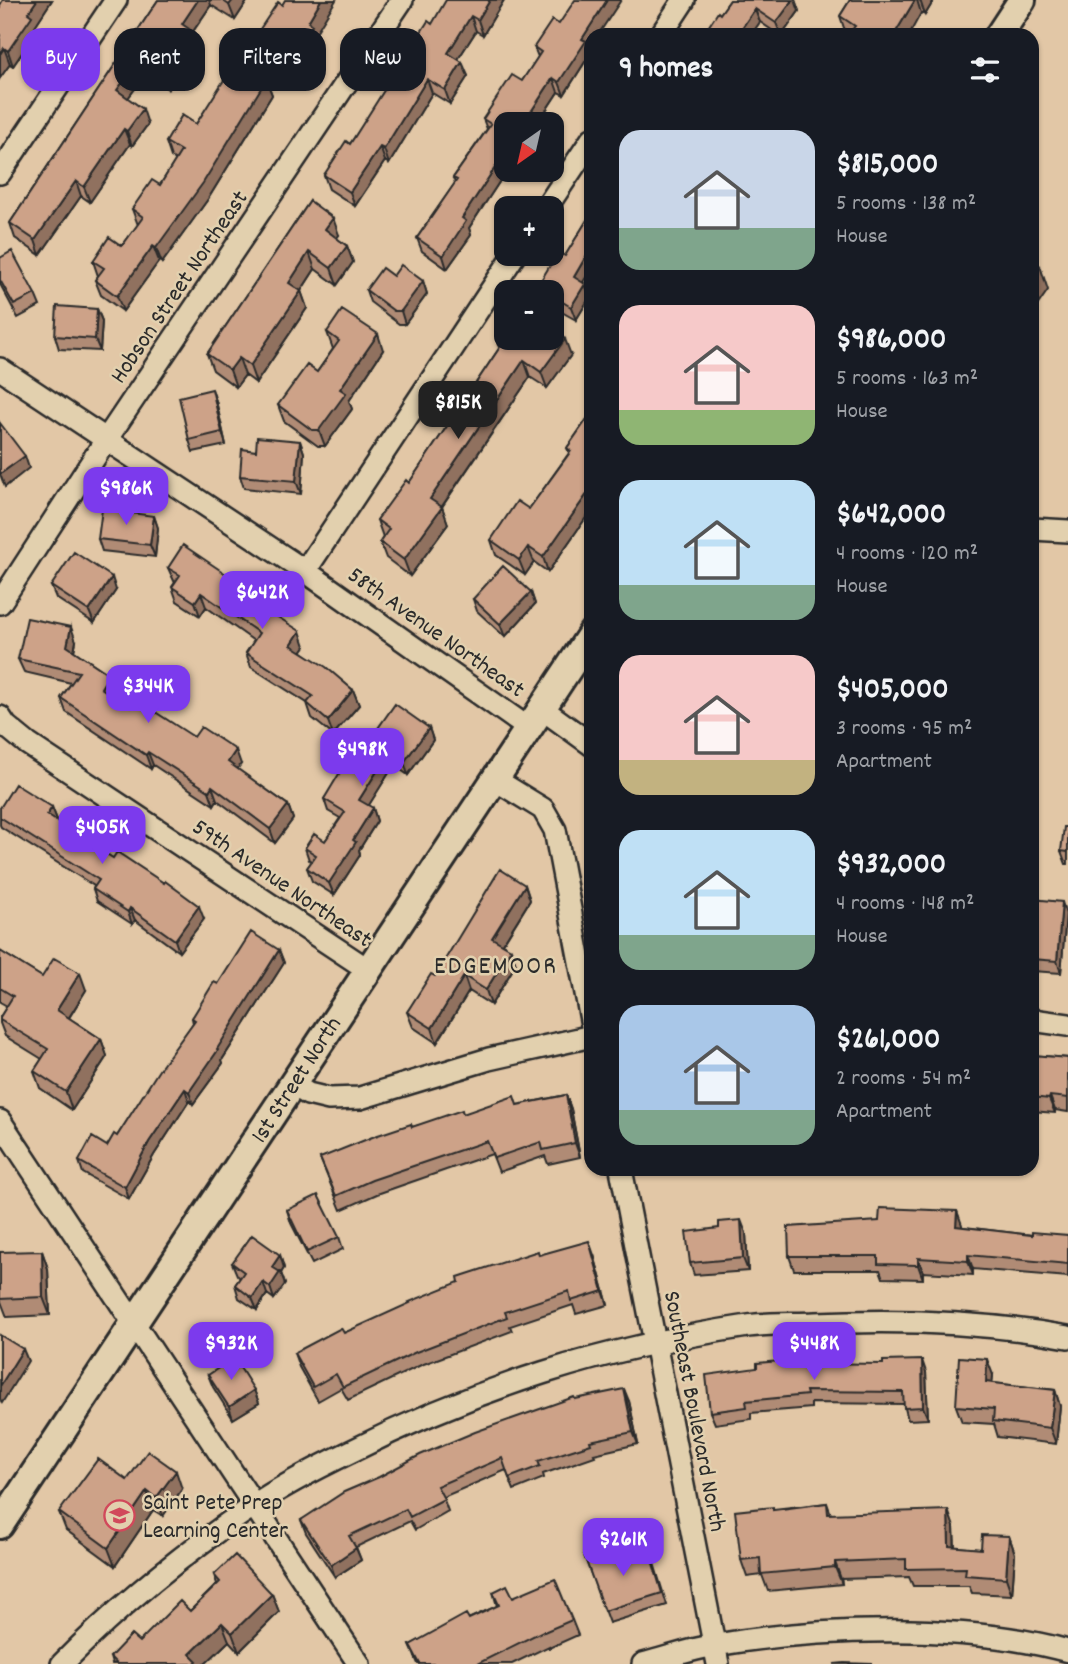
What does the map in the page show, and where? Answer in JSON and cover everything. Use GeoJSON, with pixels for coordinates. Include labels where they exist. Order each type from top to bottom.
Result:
{"type":"FeatureCollection","features":[{"type":"Feature","properties":{"kind":"street"},"geometry":{"type":"LineString","coordinates":[[0,173],[116,0]]}},
{"type":"Feature","properties":{"kind":"street","name":"Hobson Street Northeast"},"geometry":{"type":"LineString","coordinates":[[0,603],[106,440],[402,0]]}},
{"type":"Feature","properties":{"kind":"street"},"geometry":{"type":"LineString","coordinates":[[666,28],[684,0]]}},
{"type":"Feature","properties":{"kind":"street"},"geometry":{"type":"LineString","coordinates":[[1004,28],[1023,0]]}},
{"type":"Feature","properties":{"kind":"street"},"geometry":{"type":"LineString","coordinates":[[553,196],[584,151]]}},
{"type":"Feature","properties":{"kind":"street"},"geometry":{"type":"LineString","coordinates":[[304,571],[507,266]]}},
{"type":"Feature","properties":{"kind":"street","name":"58th Avenue Northeast"},"geometry":{"type":"LineString","coordinates":[[0,369],[304,571],[535,718],[584,741]]}},
{"type":"Feature","properties":{"kind":"street"},"geometry":{"type":"LineString","coordinates":[[1039,529],[1068,531]]}},
{"type":"Feature","properties":{"kind":"street","name":"1st Street North"},"geometry":{"type":"LineString","coordinates":[[0,1525],[584,645]]}},
{"type":"Feature","properties":{"kind":"street","name":"59th Avenue Northeast"},"geometry":{"type":"LineString","coordinates":[[0,717],[6,726],[28,744],[367,969]]}},
{"type":"Feature","properties":{"kind":"street"},"geometry":{"type":"LineString","coordinates":[[494,779],[543,809],[555,830],[584,983]]}},
{"type":"Feature","properties":{"kind":"street"},"geometry":{"type":"LineString","coordinates":[[1039,1021],[1068,1025]]}},
{"type":"Feature","properties":{"kind":"street"},"geometry":{"type":"LineString","coordinates":[[292,1084],[308,1094],[329,1099],[360,1098],[452,1069],[584,1038]]}},
{"type":"Feature","properties":{"kind":"street"},"geometry":{"type":"LineString","coordinates":[[0,1121],[359,1664]]}},
{"type":"Feature","properties":{"kind":"street","name":"Southeast Boulevard North"},"geometry":{"type":"LineString","coordinates":[[622,1176],[716,1655]]}},
{"type":"Feature","properties":{"kind":"street"},"geometry":{"type":"LineString","coordinates":[[62,1664],[135,1595],[255,1504],[384,1435],[485,1391],[560,1366],[656,1343],[751,1326],[923,1322],[995,1327],[1068,1337]]}},
{"type":"Feature","properties":{"kind":"street"},"geometry":{"type":"LineString","coordinates":[[643,1664],[716,1655],[805,1635],[891,1631],[972,1635],[1051,1646],[1068,1651]]}},
{"type":"Feature","properties":{"kind":"building"},"geometry":{"type":"Polygon","coordinates":[[[3,0],[37,0],[28,13],[32,16],[21,28],[8,51],[4,48],[0,54],[0,5],[3,0]]]}},
{"type":"Feature","properties":{"kind":"building"},"geometry":{"type":"Polygon","coordinates":[[[158,0],[198,0],[182,24],[188,28],[139,28],[158,0]]]}},
{"type":"Feature","properties":{"kind":"building"},"geometry":{"type":"Polygon","coordinates":[[[285,0],[321,0],[308,22],[312,25],[310,28],[261,28],[278,2],[282,5],[285,0]]]}},
{"type":"Feature","properties":{"kind":"building"},"geometry":{"type":"Polygon","coordinates":[[[446,0],[490,0],[478,20],[471,16],[448,53],[462,62],[445,90],[426,81],[426,28],[424,28],[428,21],[432,24],[446,0]]]}},
{"type":"Feature","properties":{"kind":"building"},"geometry":{"type":"Polygon","coordinates":[[[575,0],[607,0],[589,28],[584,28],[584,44],[559,82],[553,78],[531,112],[494,112],[494,169],[462,218],[466,221],[443,256],[417,238],[457,180],[453,178],[491,124],[483,119],[512,75],[522,81],[541,52],[534,47],[552,20],[559,24],[575,0]]]}},
{"type":"Feature","properties":{"kind":"building"},"geometry":{"type":"Polygon","coordinates":[[[730,0],[793,0],[776,23],[755,9],[742,28],[708,28],[718,12],[720,14],[730,0]]]}},
{"type":"Feature","properties":{"kind":"building"},"geometry":{"type":"Polygon","coordinates":[[[850,0],[915,0],[898,28],[853,28],[855,26],[840,16],[850,0]]]}},
{"type":"Feature","properties":{"kind":"building"},"geometry":{"type":"Polygon","coordinates":[[[114,66],[114,91],[118,91],[143,109],[127,131],[124,129],[84,187],[76,181],[35,240],[10,223],[114,66]]]}},
{"type":"Feature","properties":{"kind":"building"},"geometry":{"type":"Polygon","coordinates":[[[219,88],[219,91],[259,91],[203,183],[117,296],[95,280],[104,268],[93,261],[109,237],[122,246],[143,217],[132,209],[152,180],[160,185],[181,151],[166,142],[182,115],[196,124],[219,88]]]}},
{"type":"Feature","properties":{"kind":"building"},"geometry":{"type":"Polygon","coordinates":[[[384,91],[420,91],[384,149],[380,147],[350,192],[324,175],[346,141],[350,144],[384,91]]]}},
{"type":"Feature","properties":{"kind":"building"},"geometry":{"type":"Polygon","coordinates":[[[310,201],[333,218],[325,229],[347,246],[331,268],[309,252],[289,283],[301,291],[250,366],[239,358],[230,370],[207,354],[310,201]]]}},
{"type":"Feature","properties":{"kind":"building"},"geometry":{"type":"Polygon","coordinates":[[[584,225],[584,260],[574,277],[584,286],[571,307],[564,303],[564,280],[541,280],[550,266],[564,266],[564,255],[584,225]]]}},
{"type":"Feature","properties":{"kind":"building"},"geometry":{"type":"Polygon","coordinates":[[[12,251],[35,294],[14,305],[0,280],[0,258],[12,251]]]}},
{"type":"Feature","properties":{"kind":"building"},"geometry":{"type":"Polygon","coordinates":[[[401,265],[423,281],[401,311],[394,311],[366,290],[382,268],[393,276],[401,265]]]}},
{"type":"Feature","properties":{"kind":"building"},"geometry":{"type":"Polygon","coordinates":[[[57,306],[97,309],[95,339],[55,336],[57,306]]]}},
{"type":"Feature","properties":{"kind":"building"},"geometry":{"type":"Polygon","coordinates":[[[342,310],[378,334],[340,389],[346,393],[319,430],[312,430],[278,405],[307,365],[317,372],[339,341],[327,332],[342,310]]]}},
{"type":"Feature","properties":{"kind":"building"},"geometry":{"type":"Polygon","coordinates":[[[498,350],[557,350],[541,372],[524,360],[430,499],[442,507],[404,560],[380,542],[389,529],[377,520],[406,480],[409,483],[498,350]]]}},
{"type":"Feature","properties":{"kind":"building"},"geometry":{"type":"Polygon","coordinates":[[[212,389],[222,432],[189,440],[179,397],[212,389]]]}},
{"type":"Feature","properties":{"kind":"building"},"geometry":{"type":"Polygon","coordinates":[[[0,423],[25,456],[0,474],[0,423]]]}},
{"type":"Feature","properties":{"kind":"building"},"geometry":{"type":"Polygon","coordinates":[[[584,424],[584,498],[543,557],[528,547],[519,560],[491,540],[517,501],[529,509],[571,451],[567,448],[584,424]]]}},
{"type":"Feature","properties":{"kind":"building"},"geometry":{"type":"Polygon","coordinates":[[[257,437],[300,441],[296,481],[240,476],[242,449],[256,451],[257,437]]]}},
{"type":"Feature","properties":{"kind":"building"},"geometry":{"type":"Polygon","coordinates":[[[102,509],[154,516],[150,545],[98,539],[102,509]]]}},
{"type":"Feature","properties":{"kind":"building"},"geometry":{"type":"Polygon","coordinates":[[[183,545],[266,601],[262,607],[300,631],[291,645],[326,667],[353,690],[328,721],[307,703],[313,696],[246,653],[259,633],[201,593],[195,602],[172,587],[180,575],[168,568],[183,545]]]}},
{"type":"Feature","properties":{"kind":"building"},"geometry":{"type":"Polygon","coordinates":[[[74,552],[112,577],[89,611],[51,586],[74,552]]]}},
{"type":"Feature","properties":{"kind":"building"},"geometry":{"type":"Polygon","coordinates":[[[503,566],[531,592],[500,624],[473,599],[503,566]]]}},
{"type":"Feature","properties":{"kind":"building"},"geometry":{"type":"Polygon","coordinates":[[[27,618],[71,627],[67,646],[116,679],[107,678],[101,688],[130,707],[135,699],[194,737],[201,727],[236,750],[228,762],[288,805],[270,829],[212,786],[209,791],[148,752],[146,755],[61,698],[79,672],[18,659],[27,618]]]}},
{"type":"Feature","properties":{"kind":"building"},"geometry":{"type":"Polygon","coordinates":[[[395,704],[429,728],[404,762],[389,752],[359,800],[373,808],[353,840],[356,842],[329,883],[307,868],[316,855],[305,848],[314,834],[325,841],[345,812],[324,799],[351,754],[357,758],[395,704]]]}},
{"type":"Feature","properties":{"kind":"building"},"geometry":{"type":"Polygon","coordinates":[[[15,784],[52,807],[47,815],[113,858],[117,852],[164,883],[165,881],[199,906],[175,940],[130,908],[128,912],[93,889],[99,880],[0,817],[0,808],[15,784]]]}},
{"type":"Feature","properties":{"kind":"building"},"geometry":{"type":"Polygon","coordinates":[[[1064,827],[1068,827],[1068,852],[1061,851],[1064,827]]]}},
{"type":"Feature","properties":{"kind":"building"},"geometry":{"type":"Polygon","coordinates":[[[500,869],[525,885],[492,938],[511,949],[486,990],[464,976],[432,1028],[407,1012],[431,974],[435,976],[500,869]]]}},
{"type":"Feature","properties":{"kind":"building"},"geometry":{"type":"Polygon","coordinates":[[[1039,900],[1062,902],[1057,961],[1039,960],[1039,900]]]}},
{"type":"Feature","properties":{"kind":"building"},"geometry":{"type":"Polygon","coordinates":[[[251,932],[279,950],[218,1050],[189,1092],[185,1089],[149,1142],[125,1187],[79,1161],[92,1137],[107,1146],[114,1134],[117,1136],[195,1020],[192,1018],[214,982],[218,984],[251,932]]]}},
{"type":"Feature","properties":{"kind":"building"},"geometry":{"type":"Polygon","coordinates":[[[0,951],[42,977],[54,958],[80,973],[57,1010],[101,1039],[66,1092],[34,1071],[48,1049],[0,1020],[13,996],[0,988],[0,951]]]}},
{"type":"Feature","properties":{"kind":"building"},"geometry":{"type":"Polygon","coordinates":[[[1039,1056],[1068,1058],[1068,1098],[1050,1096],[1049,1099],[1039,1098],[1039,1056]]]}},
{"type":"Feature","properties":{"kind":"building"},"geometry":{"type":"Polygon","coordinates":[[[566,1095],[575,1143],[543,1150],[541,1142],[494,1158],[487,1141],[372,1180],[336,1196],[320,1158],[411,1124],[412,1127],[462,1110],[463,1114],[514,1096],[517,1105],[566,1095]]]}},
{"type":"Feature","properties":{"kind":"building"},"geometry":{"type":"Polygon","coordinates":[[[318,1195],[339,1237],[307,1252],[287,1210],[318,1195]]]}},
{"type":"Feature","properties":{"kind":"building"},"geometry":{"type":"Polygon","coordinates":[[[880,1208],[957,1211],[956,1226],[1032,1235],[1032,1232],[1068,1235],[1068,1264],[968,1255],[968,1261],[918,1258],[918,1265],[878,1264],[878,1256],[789,1256],[788,1227],[879,1221],[880,1208]]]}},
{"type":"Feature","properties":{"kind":"building"},"geometry":{"type":"Polygon","coordinates":[[[741,1220],[743,1258],[690,1263],[686,1232],[719,1228],[719,1222],[741,1220]]]}},
{"type":"Feature","properties":{"kind":"building"},"geometry":{"type":"Polygon","coordinates":[[[252,1235],[280,1255],[272,1267],[280,1272],[270,1287],[263,1282],[252,1298],[235,1285],[244,1272],[232,1263],[252,1235]]]}},
{"type":"Feature","properties":{"kind":"building"},"geometry":{"type":"Polygon","coordinates":[[[589,1241],[603,1291],[571,1301],[569,1291],[505,1312],[507,1317],[416,1352],[343,1387],[336,1374],[313,1387],[294,1353],[341,1328],[344,1333],[459,1282],[458,1277],[538,1251],[539,1255],[589,1241]]]}},
{"type":"Feature","properties":{"kind":"building"},"geometry":{"type":"Polygon","coordinates":[[[42,1251],[43,1297],[0,1299],[0,1252],[42,1251]]]}},
{"type":"Feature","properties":{"kind":"building"},"geometry":{"type":"Polygon","coordinates":[[[0,1335],[23,1349],[0,1386],[0,1335]]]}},
{"type":"Feature","properties":{"kind":"building"},"geometry":{"type":"Polygon","coordinates":[[[959,1357],[987,1359],[986,1382],[1055,1390],[1050,1428],[993,1421],[994,1409],[956,1406],[959,1357]]]}},
{"type":"Feature","properties":{"kind":"building"},"geometry":{"type":"Polygon","coordinates":[[[234,1358],[254,1390],[229,1407],[208,1375],[234,1358]]]}},
{"type":"Feature","properties":{"kind":"building"},"geometry":{"type":"Polygon","coordinates":[[[804,1359],[804,1363],[883,1364],[883,1361],[922,1360],[923,1407],[904,1408],[903,1392],[806,1391],[807,1395],[746,1401],[747,1407],[710,1412],[706,1375],[757,1368],[757,1363],[804,1359]]]}},
{"type":"Feature","properties":{"kind":"building"},"geometry":{"type":"Polygon","coordinates":[[[624,1389],[633,1432],[590,1441],[591,1444],[538,1461],[540,1466],[509,1478],[502,1458],[437,1486],[444,1499],[410,1517],[406,1509],[349,1536],[356,1548],[331,1565],[301,1520],[344,1492],[475,1432],[574,1397],[575,1399],[624,1389]]]}},
{"type":"Feature","properties":{"kind":"building"},"geometry":{"type":"Polygon","coordinates":[[[148,1451],[176,1471],[156,1498],[147,1491],[108,1548],[59,1512],[98,1459],[127,1480],[148,1451]]]}},
{"type":"Feature","properties":{"kind":"building"},"geometry":{"type":"Polygon","coordinates":[[[827,1503],[828,1514],[948,1510],[949,1546],[981,1549],[982,1535],[1009,1536],[1006,1578],[965,1575],[966,1568],[906,1569],[906,1559],[835,1562],[835,1567],[761,1574],[760,1558],[741,1560],[735,1511],[773,1507],[773,1510],[827,1503]]]}},
{"type":"Feature","properties":{"kind":"building"},"geometry":{"type":"Polygon","coordinates":[[[648,1547],[662,1593],[604,1611],[584,1555],[602,1548],[606,1561],[648,1547]]]}},
{"type":"Feature","properties":{"kind":"building"},"geometry":{"type":"Polygon","coordinates":[[[235,1555],[272,1594],[232,1633],[222,1623],[190,1654],[197,1661],[194,1664],[117,1664],[110,1657],[131,1635],[139,1642],[180,1601],[190,1611],[220,1582],[214,1575],[235,1555]]]}},
{"type":"Feature","properties":{"kind":"building"},"geometry":{"type":"Polygon","coordinates":[[[555,1579],[572,1620],[543,1631],[477,1664],[420,1664],[410,1645],[466,1614],[469,1619],[499,1605],[493,1592],[507,1585],[513,1597],[555,1579]]]}},
{"type":"Feature","properties":{"kind":"place","name":"Saint Pete Prep Learning Center"},"geometry":{"type":"Point","coordinates":[120,1515]}},
{"type":"Feature","properties":{"kind":"district","name":"EDGEMOOR"},"geometry":{"type":"Point","coordinates":[496,964]}}]}
